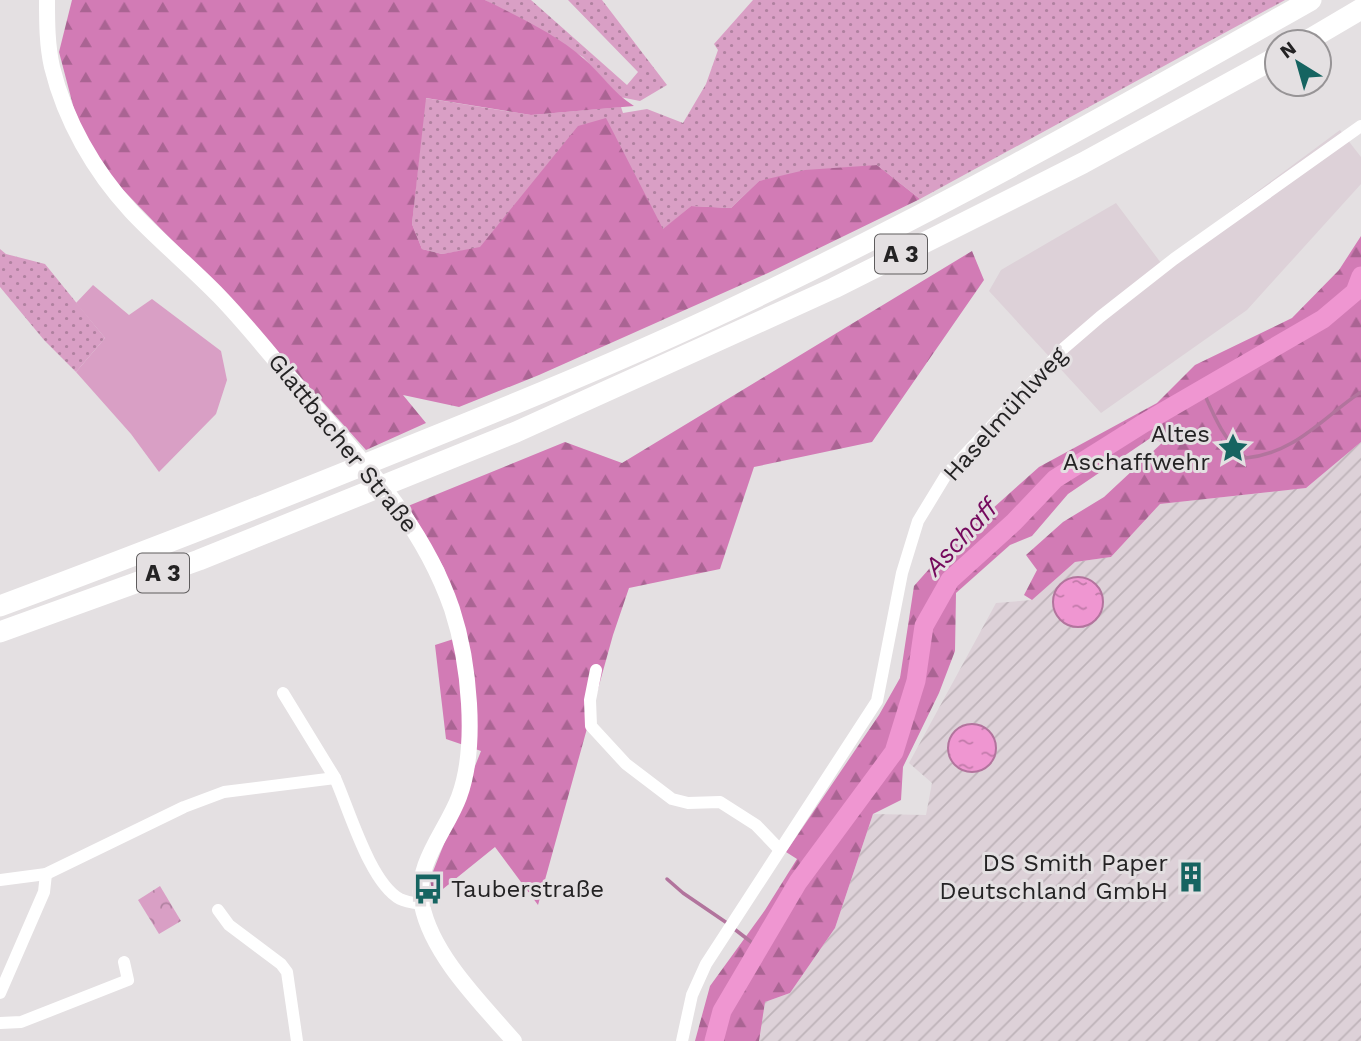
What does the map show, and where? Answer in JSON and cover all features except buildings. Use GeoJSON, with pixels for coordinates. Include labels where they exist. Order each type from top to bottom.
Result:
{"type":"FeatureCollection","features":[{"type":"Feature","properties":{"kind":"highway","name":"A 3"},"geometry":{"type":"LineString","coordinates":[[0,606],[186,537],[501,410],[714,317],[1071,137],[1311,0]]}},
{"type":"Feature","properties":{"kind":"highway"},"geometry":{"type":"LineString","coordinates":[[1329,28],[1361,9]]}},
{"type":"Feature","properties":{"kind":"highway","name":"A 3"},"geometry":{"type":"LineString","coordinates":[[0,632],[199,560],[516,432],[847,282],[1083,163],[1263,65]]}},
{"type":"Feature","properties":{"kind":"street","name":"Glattbacher Straße"},"geometry":{"type":"LineString","coordinates":[[47,0],[52,68],[70,120],[103,176],[130,209],[248,328],[350,446],[404,513],[436,568],[452,611],[461,646],[471,727],[467,771],[459,797],[425,863],[422,904],[430,928],[447,960],[514,1041]]}},
{"type":"Feature","properties":{"kind":"street","name":"Haselmühlweg"},"geometry":{"type":"LineString","coordinates":[[682,1041],[698,979],[779,849],[877,702],[902,573],[918,521],[946,475],[1064,348],[1100,317],[1174,259],[1361,126]]}},
{"type":"Feature","properties":{"kind":"street"},"geometry":{"type":"LineString","coordinates":[[596,670],[590,700],[591,726],[626,764],[672,799],[688,803],[720,802],[756,825],[779,849]]}},
{"type":"Feature","properties":{"kind":"street"},"geometry":{"type":"LineString","coordinates":[[283,693],[335,778],[366,854],[377,873],[389,891],[401,900],[422,904]]}},
{"type":"Feature","properties":{"kind":"street"},"geometry":{"type":"LineString","coordinates":[[0,880],[46,874],[208,797],[225,792],[335,778]]}},
{"type":"Feature","properties":{"kind":"street"},"geometry":{"type":"LineString","coordinates":[[0,993],[44,891],[46,874]]}},
{"type":"Feature","properties":{"kind":"street"},"geometry":{"type":"LineString","coordinates":[[218,910],[229,925],[281,964],[287,972],[297,1041]]}},
{"type":"Feature","properties":{"kind":"street"},"geometry":{"type":"LineString","coordinates":[[0,1023],[21,1023],[128,980],[124,962]]}},
{"type":"Feature","properties":{"kind":"shaded area"},"geometry":{"type":"Polygon","coordinates":[[[1340,130],[1361,157],[1361,184],[1247,310],[1101,413],[989,291],[1001,270],[1116,203],[1161,263],[1340,130]]]}},
{"type":"Feature","properties":{"kind":"shaded area"},"geometry":{"type":"Polygon","coordinates":[[[1361,442],[1361,1041],[753,1041],[765,1002],[790,993],[835,928],[873,814],[926,815],[932,783],[909,763],[996,603],[1032,600],[1075,562],[1111,557],[1160,504],[1305,488],[1361,442]]]}},
{"type":"Feature","properties":{"kind":"green space"},"geometry":{"type":"Polygon","coordinates":[[[72,0],[485,0],[561,41],[634,106],[531,115],[426,98],[412,224],[422,249],[442,254],[480,247],[578,126],[606,118],[663,229],[691,206],[731,208],[759,181],[805,170],[877,165],[920,199],[768,273],[539,375],[459,407],[403,395],[426,423],[366,450],[251,322],[96,162],[74,109],[59,52],[72,0]]]}},
{"type":"Feature","properties":{"kind":"green space"},"geometry":{"type":"Polygon","coordinates":[[[485,0],[531,0],[627,85],[638,72],[568,0],[602,0],[667,85],[640,101],[620,97],[583,57],[485,0]]]}},
{"type":"Feature","properties":{"kind":"green space"},"geometry":{"type":"Polygon","coordinates":[[[753,0],[1285,0],[920,199],[877,165],[759,181],[731,208],[691,206],[663,230],[524,195],[480,248],[442,254],[422,249],[412,224],[425,98],[531,115],[621,107],[623,113],[647,109],[683,123],[706,84],[718,50],[714,44],[753,0]]]}},
{"type":"Feature","properties":{"kind":"green space"},"geometry":{"type":"Polygon","coordinates":[[[1361,236],[1361,442],[1306,488],[1160,504],[1111,557],[1075,562],[1032,600],[1024,595],[1037,570],[1026,555],[1063,522],[1104,497],[1163,442],[1149,439],[1068,494],[1032,536],[1010,545],[956,593],[955,651],[939,693],[903,767],[901,800],[873,814],[835,928],[790,993],[765,1002],[759,1041],[695,1041],[710,986],[765,910],[797,859],[786,852],[879,715],[900,678],[914,586],[944,552],[1039,467],[1157,403],[1195,365],[1292,318],[1339,270],[1361,236]]]}},
{"type":"Feature","properties":{"kind":"green space"},"geometry":{"type":"Polygon","coordinates":[[[0,249],[6,254],[45,264],[105,338],[76,372],[44,340],[0,287],[0,249]]]}},
{"type":"Feature","properties":{"kind":"green space"},"geometry":{"type":"Polygon","coordinates":[[[972,251],[984,280],[872,442],[754,467],[720,569],[629,588],[613,635],[538,905],[495,847],[433,897],[430,879],[481,751],[446,739],[435,645],[466,635],[444,568],[408,506],[565,442],[622,463],[972,251]]]}},
{"type":"Feature","properties":{"kind":"green space"},"geometry":{"type":"Polygon","coordinates":[[[93,285],[129,315],[152,299],[221,351],[227,380],[216,414],[159,472],[131,434],[76,372],[105,338],[76,303],[93,285]]]}},
{"type":"Feature","properties":{"kind":"green space"},"geometry":{"type":"Polygon","coordinates":[[[160,886],[181,921],[159,934],[138,900],[160,886]]]}},
{"type":"Feature","properties":{"kind":"water"},"geometry":{"type":"Polygon","coordinates":[[[1078,577],[1096,584],[1103,602],[1096,620],[1078,627],[1060,620],[1053,602],[1060,584],[1078,577]]]}},
{"type":"Feature","properties":{"kind":"water"},"geometry":{"type":"Polygon","coordinates":[[[972,724],[989,731],[996,748],[989,765],[972,772],[955,765],[948,748],[955,731],[972,724]]]}},
{"type":"Feature","properties":{"kind":"waterway","name":"Aschaff"},"geometry":{"type":"LineString","coordinates":[[714,1041],[722,1011],[798,882],[894,752],[916,681],[924,626],[950,580],[1014,522],[1055,479],[1144,423],[1323,319],[1355,292],[1361,276]]}},
{"type":"Feature","properties":{"kind":"waterway"},"geometry":{"type":"LineString","coordinates":[[1203,391],[1226,436],[1246,458],[1264,455],[1294,442],[1361,392]]}},
{"type":"Feature","properties":{"kind":"waterway"},"geometry":{"type":"LineString","coordinates":[[667,879],[727,923]]}},
{"type":"Feature","properties":{"kind":"waterway"},"geometry":{"type":"LineString","coordinates":[[733,928],[759,948]]}},
{"type":"Feature","properties":{"kind":"place","name":"Altes Aschaffwehr"},"geometry":{"type":"Point","coordinates":[1233,448]}},
{"type":"Feature","properties":{"kind":"place","name":"DS Smith Paper Deutschland GmbH"},"geometry":{"type":"Point","coordinates":[1191,877]}},
{"type":"Feature","properties":{"kind":"place","name":"Tauberstraße"},"geometry":{"type":"Point","coordinates":[428,889]}}]}
